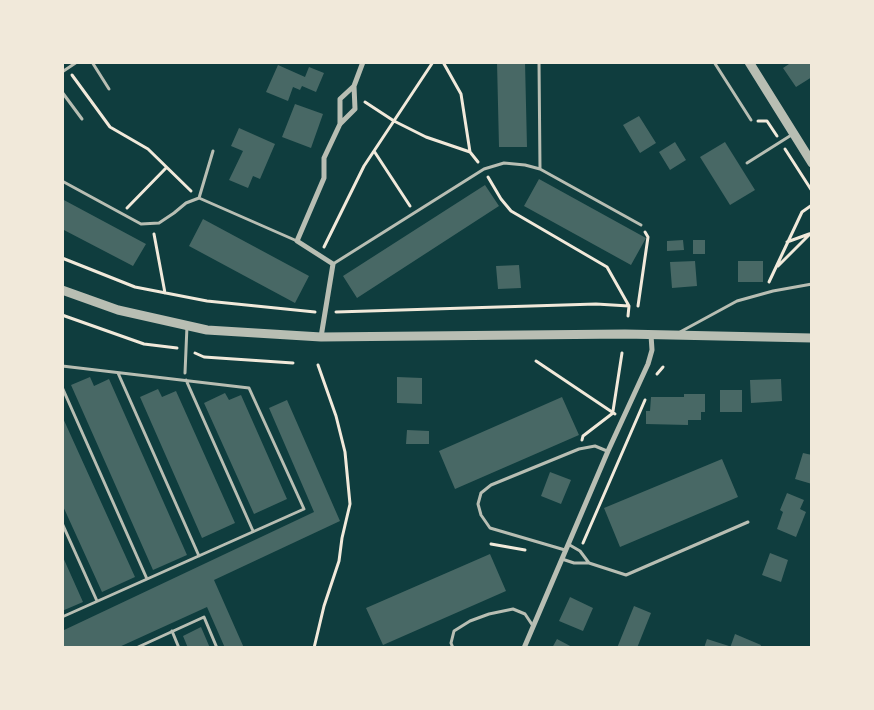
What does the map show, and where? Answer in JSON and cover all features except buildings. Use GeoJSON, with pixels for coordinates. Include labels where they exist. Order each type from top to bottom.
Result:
{"type":"FeatureCollection","features":[{"type":"Feature","properties":{"kind":"street"},"geometry":{"type":"LineString","coordinates":[[340,124],[340,100],[354,86],[363,62]]}},
{"type":"Feature","properties":{"kind":"street"},"geometry":{"type":"LineString","coordinates":[[749,62],[812,164]]}},
{"type":"Feature","properties":{"kind":"street"},"geometry":{"type":"LineString","coordinates":[[322,337],[333,264],[297,241],[324,178],[324,158],[340,124],[355,109],[354,86]]}},
{"type":"Feature","properties":{"kind":"street"},"geometry":{"type":"LineString","coordinates":[[62,290],[118,310],[207,330],[322,337],[674,335],[812,338]]}},
{"type":"Feature","properties":{"kind":"street"},"geometry":{"type":"LineString","coordinates":[[524,648],[608,451],[648,364],[652,350],[651,335]]}},
{"type":"Feature","properties":{"kind":"lane"},"geometry":{"type":"LineString","coordinates":[[62,72],[77,62]]}},
{"type":"Feature","properties":{"kind":"lane"},"geometry":{"type":"LineString","coordinates":[[92,62],[109,89]]}},
{"type":"Feature","properties":{"kind":"lane"},"geometry":{"type":"LineString","coordinates":[[539,62],[540,169]]}},
{"type":"Feature","properties":{"kind":"lane"},"geometry":{"type":"LineString","coordinates":[[714,62],[752,120]]}},
{"type":"Feature","properties":{"kind":"lane"},"geometry":{"type":"LineString","coordinates":[[62,92],[82,119]]}},
{"type":"Feature","properties":{"kind":"lane"},"geometry":{"type":"LineString","coordinates":[[747,163],[794,133]]}},
{"type":"Feature","properties":{"kind":"lane"},"geometry":{"type":"LineString","coordinates":[[199,198],[213,150]]}},
{"type":"Feature","properties":{"kind":"lane"},"geometry":{"type":"LineString","coordinates":[[333,264],[484,170],[504,163],[540,169],[641,225]]}},
{"type":"Feature","properties":{"kind":"lane"},"geometry":{"type":"LineString","coordinates":[[62,181],[141,224],[158,223],[186,203],[199,198],[297,241]]}},
{"type":"Feature","properties":{"kind":"lane"},"geometry":{"type":"LineString","coordinates":[[674,335],[737,300],[812,284]]}},
{"type":"Feature","properties":{"kind":"lane"},"geometry":{"type":"LineString","coordinates":[[185,373],[187,326]]}},
{"type":"Feature","properties":{"kind":"lane"},"geometry":{"type":"LineString","coordinates":[[62,366],[249,388],[304,509],[62,617]]}},
{"type":"Feature","properties":{"kind":"lane"},"geometry":{"type":"LineString","coordinates":[[118,373],[200,556]]}},
{"type":"Feature","properties":{"kind":"lane"},"geometry":{"type":"LineString","coordinates":[[186,380],[253,532]]}},
{"type":"Feature","properties":{"kind":"lane"},"geometry":{"type":"LineString","coordinates":[[62,387],[147,579]]}},
{"type":"Feature","properties":{"kind":"lane"},"geometry":{"type":"LineString","coordinates":[[565,550],[490,528],[478,504],[481,493],[491,485],[580,449],[595,446],[608,451]]}},
{"type":"Feature","properties":{"kind":"lane"},"geometry":{"type":"LineString","coordinates":[[561,559],[574,563],[589,562],[626,575],[748,522]]}},
{"type":"Feature","properties":{"kind":"lane"},"geometry":{"type":"LineString","coordinates":[[62,523],[98,601]]}},
{"type":"Feature","properties":{"kind":"lane"},"geometry":{"type":"LineString","coordinates":[[568,544],[580,551],[589,562]]}},
{"type":"Feature","properties":{"kind":"lane"},"geometry":{"type":"LineString","coordinates":[[453,648],[451,643],[454,631],[470,621],[489,614],[513,609],[525,614],[533,627]]}},
{"type":"Feature","properties":{"kind":"lane"},"geometry":{"type":"LineString","coordinates":[[136,648],[204,617],[217,648]]}},
{"type":"Feature","properties":{"kind":"lane"},"geometry":{"type":"LineString","coordinates":[[172,632],[179,648]]}},
{"type":"Feature","properties":{"kind":"path"},"geometry":{"type":"LineString","coordinates":[[320,255],[364,166],[433,62]]}},
{"type":"Feature","properties":{"kind":"path"},"geometry":{"type":"LineString","coordinates":[[355,95],[394,121],[426,137],[470,152],[460,94],[443,62]]}},
{"type":"Feature","properties":{"kind":"path"},"geometry":{"type":"LineString","coordinates":[[67,69],[110,127],[148,149],[199,198]]}},
{"type":"Feature","properties":{"kind":"path"},"geometry":{"type":"LineString","coordinates":[[374,152],[414,213]]}},
{"type":"Feature","properties":{"kind":"path"},"geometry":{"type":"LineString","coordinates":[[122,214],[166,168]]}},
{"type":"Feature","properties":{"kind":"path"},"geometry":{"type":"LineString","coordinates":[[484,170],[501,199],[511,211],[607,267],[629,306],[628,316]]}},
{"type":"Feature","properties":{"kind":"path"},"geometry":{"type":"LineString","coordinates":[[804,180],[812,191]]}},
{"type":"Feature","properties":{"kind":"path"},"geometry":{"type":"LineString","coordinates":[[768,286],[802,212],[812,205]]}},
{"type":"Feature","properties":{"kind":"path"},"geometry":{"type":"LineString","coordinates":[[638,306],[648,237],[641,225]]}},
{"type":"Feature","properties":{"kind":"path"},"geometry":{"type":"LineString","coordinates":[[787,242],[811,233]]}},
{"type":"Feature","properties":{"kind":"path"},"geometry":{"type":"LineString","coordinates":[[775,269],[811,233]]}},
{"type":"Feature","properties":{"kind":"path"},"geometry":{"type":"LineString","coordinates":[[154,234],[165,293]]}},
{"type":"Feature","properties":{"kind":"path"},"geometry":{"type":"LineString","coordinates":[[62,258],[135,287],[206,301],[325,313],[596,304],[629,306]]}},
{"type":"Feature","properties":{"kind":"path"},"geometry":{"type":"LineString","coordinates":[[62,315],[144,344],[186,349],[204,357],[293,363]]}},
{"type":"Feature","properties":{"kind":"path"},"geometry":{"type":"LineString","coordinates":[[610,421],[613,413],[622,353]]}},
{"type":"Feature","properties":{"kind":"path"},"geometry":{"type":"LineString","coordinates":[[536,361],[613,413],[623,417]]}},
{"type":"Feature","properties":{"kind":"path"},"geometry":{"type":"LineString","coordinates":[[314,648],[324,606],[339,561],[350,504],[345,452],[336,416],[318,364]]}},
{"type":"Feature","properties":{"kind":"path"},"geometry":{"type":"LineString","coordinates":[[653,382],[663,367]]}},
{"type":"Feature","properties":{"kind":"path"},"geometry":{"type":"LineString","coordinates":[[580,551],[646,397]]}},
{"type":"Feature","properties":{"kind":"path"},"geometry":{"type":"LineString","coordinates":[[580,449],[583,436],[613,413]]}},
{"type":"Feature","properties":{"kind":"path"},"geometry":{"type":"LineString","coordinates":[[491,544],[532,551]]}}]}
